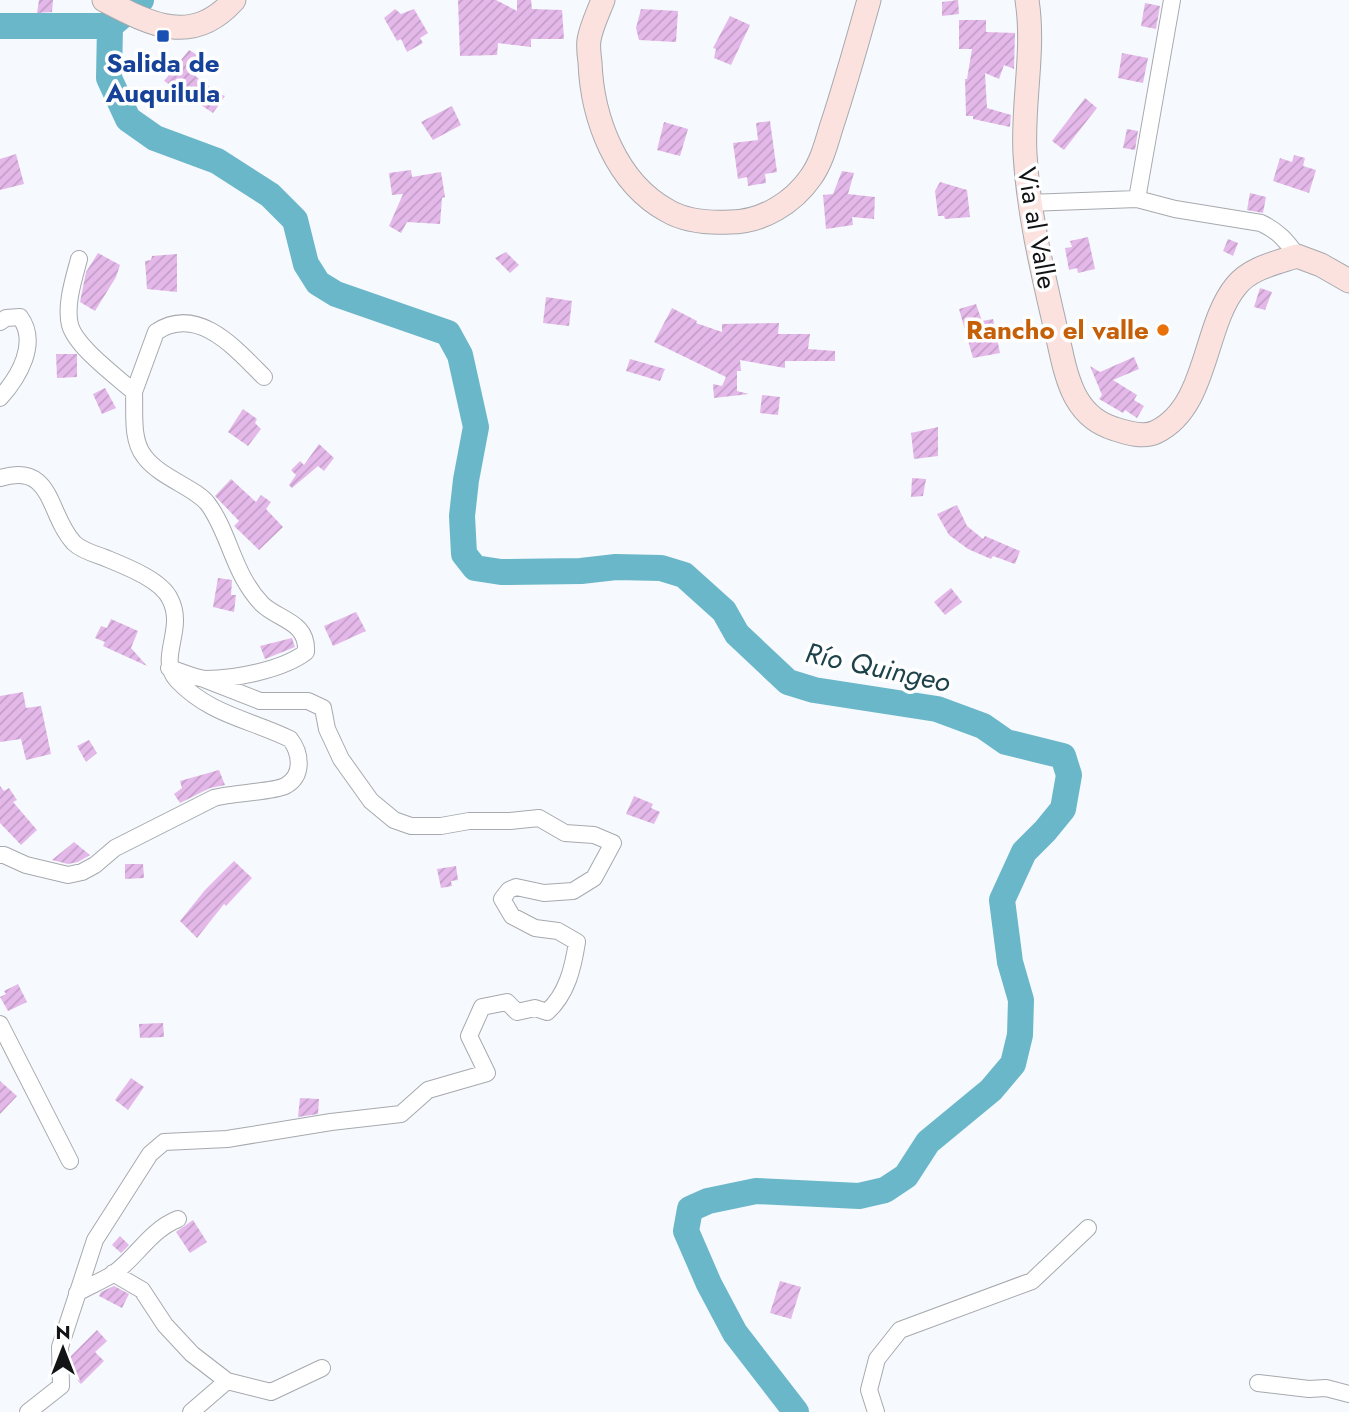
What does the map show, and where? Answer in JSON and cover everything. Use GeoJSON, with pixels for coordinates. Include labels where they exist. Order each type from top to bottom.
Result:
{"type":"FeatureCollection","features":[{"type":"Feature","properties":{"kind":"main road"},"geometry":{"type":"LineString","coordinates":[[104,0],[146,22],[168,28],[209,21],[234,0]]}},
{"type":"Feature","properties":{"kind":"main road"},"geometry":{"type":"LineString","coordinates":[[603,0],[589,40],[590,75],[595,104],[612,152],[622,169],[641,191],[669,212],[705,223],[742,222],[765,215],[791,199],[810,179],[819,163],[842,94],[869,0]]}},
{"type":"Feature","properties":{"kind":"main road","name":"Via al Valle"},"geometry":{"type":"LineString","coordinates":[[1027,0],[1029,54],[1025,150],[1028,203],[1065,372],[1083,411],[1097,421],[1129,433],[1143,435],[1156,432],[1175,416],[1189,398],[1202,369],[1219,315],[1238,283],[1252,272],[1297,256]]}},
{"type":"Feature","properties":{"kind":"main road"},"geometry":{"type":"LineString","coordinates":[[1297,256],[1321,265],[1349,281]]}},
{"type":"Feature","properties":{"kind":"street"},"geometry":{"type":"LineString","coordinates":[[1137,199],[1172,0]]}},
{"type":"Feature","properties":{"kind":"street"},"geometry":{"type":"LineString","coordinates":[[1028,203],[1137,199],[1175,209],[1261,223],[1287,240],[1297,256]]}},
{"type":"Feature","properties":{"kind":"street"},"geometry":{"type":"LineString","coordinates":[[79,259],[72,288],[70,326],[80,342],[134,392]]}},
{"type":"Feature","properties":{"kind":"street"},"geometry":{"type":"LineString","coordinates":[[0,322],[6,318],[20,317],[27,325],[29,338],[16,380],[0,398]]}},
{"type":"Feature","properties":{"kind":"street"},"geometry":{"type":"LineString","coordinates":[[204,679],[233,677],[281,665],[306,652],[306,646],[295,623],[264,606],[250,589],[207,503],[164,475],[142,454],[136,435],[134,392],[156,332],[183,322],[205,327],[235,347],[264,377]]}},
{"type":"Feature","properties":{"kind":"street"},"geometry":{"type":"LineString","coordinates":[[0,478],[28,474],[38,481],[75,545],[135,571],[161,587],[170,598],[176,615],[169,668],[177,680],[205,704],[290,739],[299,749],[300,760],[295,775],[285,786],[229,793],[214,798],[115,848],[82,872],[68,875],[26,865],[0,855]]}},
{"type":"Feature","properties":{"kind":"street"},"geometry":{"type":"LineString","coordinates":[[28,1412],[61,1387],[60,1347],[94,1240],[150,1154],[164,1142],[226,1139],[401,1114],[428,1090],[487,1073],[469,1036],[482,1007],[507,1002],[517,1012],[535,1008],[547,1012],[556,1004],[567,985],[577,942],[558,931],[536,928],[512,916],[502,899],[509,890],[516,887],[544,894],[573,891],[594,878],[613,843],[594,835],[565,833],[539,818],[469,821],[441,826],[411,826],[394,820],[371,801],[341,759],[327,729],[323,708],[308,701],[260,701],[169,668]]}},
{"type":"Feature","properties":{"kind":"street"},"geometry":{"type":"LineString","coordinates":[[0,1024],[70,1161]]}},
{"type":"Feature","properties":{"kind":"street"},"geometry":{"type":"LineString","coordinates":[[77,1293],[114,1273],[152,1235],[178,1219]]}},
{"type":"Feature","properties":{"kind":"street"},"geometry":{"type":"LineString","coordinates":[[876,1412],[869,1390],[877,1359],[900,1329],[1032,1281],[1088,1228]]}},
{"type":"Feature","properties":{"kind":"street"},"geometry":{"type":"LineString","coordinates":[[114,1273],[142,1290],[192,1354],[226,1381],[271,1392],[322,1368]]}},
{"type":"Feature","properties":{"kind":"street"},"geometry":{"type":"LineString","coordinates":[[191,1412],[226,1381]]}},
{"type":"Feature","properties":{"kind":"street"},"geometry":{"type":"LineString","coordinates":[[1258,1382],[1309,1389],[1326,1388],[1349,1394]]}},
{"type":"Feature","properties":{"kind":"building"},"geometry":{"type":"Polygon","coordinates":[[[39,0],[53,0],[52,12],[37,13],[39,0]]]}},
{"type":"Feature","properties":{"kind":"building"},"geometry":{"type":"Polygon","coordinates":[[[458,0],[496,0],[517,11],[517,0],[531,0],[532,9],[562,10],[564,39],[531,39],[531,47],[498,43],[497,55],[460,56],[458,0]]]}},
{"type":"Feature","properties":{"kind":"building"},"geometry":{"type":"Polygon","coordinates":[[[958,0],[959,14],[942,16],[942,2],[958,0]]]}},
{"type":"Feature","properties":{"kind":"building"},"geometry":{"type":"Polygon","coordinates":[[[1145,3],[1160,6],[1156,29],[1141,26],[1145,3]]]}},
{"type":"Feature","properties":{"kind":"building"},"geometry":{"type":"Polygon","coordinates":[[[395,9],[401,14],[414,9],[428,33],[420,38],[423,43],[407,52],[401,39],[397,41],[384,18],[395,9]]]}},
{"type":"Feature","properties":{"kind":"building"},"geometry":{"type":"Polygon","coordinates":[[[641,9],[678,11],[676,42],[639,40],[636,28],[641,9]]]}},
{"type":"Feature","properties":{"kind":"building"},"geometry":{"type":"Polygon","coordinates":[[[730,16],[750,25],[731,65],[714,58],[716,49],[713,48],[730,16]]]}},
{"type":"Feature","properties":{"kind":"building"},"geometry":{"type":"Polygon","coordinates":[[[959,20],[986,20],[986,32],[1015,33],[1014,69],[1004,65],[999,79],[985,73],[987,108],[1011,115],[1010,127],[966,116],[965,79],[972,49],[959,49],[959,20]]]}},
{"type":"Feature","properties":{"kind":"building"},"geometry":{"type":"Polygon","coordinates":[[[189,50],[199,56],[197,63],[200,65],[194,75],[225,96],[213,113],[164,81],[189,50]]]}},
{"type":"Feature","properties":{"kind":"building"},"geometry":{"type":"Polygon","coordinates":[[[1122,53],[1148,58],[1143,83],[1118,78],[1122,53]]]}},
{"type":"Feature","properties":{"kind":"building"},"geometry":{"type":"Polygon","coordinates":[[[1085,98],[1097,108],[1064,150],[1052,141],[1085,98]]]}},
{"type":"Feature","properties":{"kind":"building"},"geometry":{"type":"Polygon","coordinates":[[[452,106],[461,125],[433,140],[421,122],[452,106]]]}},
{"type":"Feature","properties":{"kind":"building"},"geometry":{"type":"Polygon","coordinates":[[[770,121],[777,172],[765,174],[766,183],[748,186],[747,177],[738,179],[733,143],[758,140],[756,123],[770,121]]]}},
{"type":"Feature","properties":{"kind":"building"},"geometry":{"type":"Polygon","coordinates":[[[664,122],[688,129],[680,156],[657,150],[664,122]]]}},
{"type":"Feature","properties":{"kind":"building"},"geometry":{"type":"Polygon","coordinates":[[[1127,129],[1138,131],[1135,150],[1123,148],[1127,129]]]}},
{"type":"Feature","properties":{"kind":"building"},"geometry":{"type":"Polygon","coordinates":[[[16,154],[24,184],[0,190],[0,159],[16,154]]]}},
{"type":"Feature","properties":{"kind":"building"},"geometry":{"type":"Polygon","coordinates":[[[1294,155],[1305,158],[1303,166],[1316,170],[1309,193],[1273,181],[1280,158],[1292,162],[1294,155]]]}},
{"type":"Feature","properties":{"kind":"building"},"geometry":{"type":"Polygon","coordinates":[[[411,170],[412,177],[441,172],[445,197],[442,198],[440,224],[407,222],[401,233],[389,226],[403,194],[392,195],[389,173],[411,170]]]}},
{"type":"Feature","properties":{"kind":"building"},"geometry":{"type":"Polygon","coordinates":[[[842,171],[854,173],[848,194],[875,197],[874,219],[852,217],[853,225],[826,229],[823,195],[833,194],[842,171]]]}},
{"type":"Feature","properties":{"kind":"building"},"geometry":{"type":"Polygon","coordinates":[[[940,182],[967,190],[970,217],[945,219],[944,216],[938,216],[935,191],[940,182]]]}},
{"type":"Feature","properties":{"kind":"building"},"geometry":{"type":"Polygon","coordinates":[[[1250,193],[1266,197],[1263,213],[1247,210],[1250,193]]]}},
{"type":"Feature","properties":{"kind":"building"},"geometry":{"type":"Polygon","coordinates":[[[1088,237],[1095,269],[1078,273],[1077,268],[1069,270],[1065,248],[1072,247],[1070,241],[1088,237]]]}},
{"type":"Feature","properties":{"kind":"building"},"geometry":{"type":"Polygon","coordinates":[[[1228,239],[1238,243],[1233,256],[1223,251],[1228,239]]]}},
{"type":"Feature","properties":{"kind":"building"},"geometry":{"type":"Polygon","coordinates":[[[506,252],[519,265],[510,273],[495,258],[506,252]]]}},
{"type":"Feature","properties":{"kind":"building"},"geometry":{"type":"Polygon","coordinates":[[[98,253],[120,265],[116,277],[95,311],[80,302],[86,272],[98,253]]]}},
{"type":"Feature","properties":{"kind":"building"},"geometry":{"type":"Polygon","coordinates":[[[177,254],[177,292],[147,289],[145,261],[151,260],[152,256],[177,254]]]}},
{"type":"Feature","properties":{"kind":"building"},"geometry":{"type":"Polygon","coordinates":[[[1260,288],[1272,292],[1265,310],[1254,307],[1260,288]]]}},
{"type":"Feature","properties":{"kind":"building"},"geometry":{"type":"Polygon","coordinates":[[[546,297],[572,301],[569,326],[543,323],[546,297]]]}},
{"type":"Feature","properties":{"kind":"building"},"geometry":{"type":"Polygon","coordinates":[[[976,304],[982,321],[993,319],[1000,353],[973,358],[959,309],[976,304]]]}},
{"type":"Feature","properties":{"kind":"building"},"geometry":{"type":"Polygon","coordinates":[[[672,308],[697,321],[696,323],[722,332],[722,324],[779,323],[778,334],[810,334],[808,349],[835,351],[835,361],[785,361],[785,368],[740,360],[737,391],[749,394],[714,398],[713,384],[722,386],[726,377],[654,342],[672,308]]]}},
{"type":"Feature","properties":{"kind":"building"},"geometry":{"type":"Polygon","coordinates":[[[56,354],[77,354],[77,377],[57,378],[56,354]]]}},
{"type":"Feature","properties":{"kind":"building"},"geometry":{"type":"Polygon","coordinates":[[[1134,357],[1139,369],[1113,380],[1137,395],[1134,400],[1144,406],[1137,418],[1099,399],[1102,395],[1090,366],[1100,372],[1134,357]]]}},
{"type":"Feature","properties":{"kind":"building"},"geometry":{"type":"Polygon","coordinates":[[[630,359],[665,369],[660,381],[626,371],[630,359]]]}},
{"type":"Feature","properties":{"kind":"building"},"geometry":{"type":"Polygon","coordinates":[[[105,388],[116,408],[102,414],[93,394],[105,388]]]}},
{"type":"Feature","properties":{"kind":"building"},"geometry":{"type":"Polygon","coordinates":[[[762,395],[780,397],[778,415],[760,413],[762,395]]]}},
{"type":"Feature","properties":{"kind":"building"},"geometry":{"type":"Polygon","coordinates":[[[243,409],[257,419],[255,423],[261,429],[248,446],[228,432],[243,409]]]}},
{"type":"Feature","properties":{"kind":"building"},"geometry":{"type":"Polygon","coordinates":[[[938,427],[938,456],[914,459],[911,433],[938,427]]]}},
{"type":"Feature","properties":{"kind":"building"},"geometry":{"type":"Polygon","coordinates":[[[319,444],[334,458],[324,471],[318,466],[292,488],[289,485],[296,475],[291,470],[300,461],[304,465],[319,444]]]}},
{"type":"Feature","properties":{"kind":"building"},"geometry":{"type":"Polygon","coordinates":[[[912,478],[926,479],[923,496],[911,497],[912,478]]]}},
{"type":"Feature","properties":{"kind":"building"},"geometry":{"type":"Polygon","coordinates":[[[231,479],[256,502],[261,495],[271,502],[266,509],[283,527],[259,550],[234,526],[239,521],[215,496],[231,479]]]}},
{"type":"Feature","properties":{"kind":"building"},"geometry":{"type":"Polygon","coordinates":[[[957,505],[967,526],[983,539],[985,536],[1020,551],[1015,564],[993,556],[991,559],[968,549],[949,535],[937,514],[957,505]]]}},
{"type":"Feature","properties":{"kind":"building"},"geometry":{"type":"Polygon","coordinates":[[[218,578],[232,580],[231,595],[236,595],[234,612],[213,607],[218,578]]]}},
{"type":"Feature","properties":{"kind":"building"},"geometry":{"type":"Polygon","coordinates":[[[951,588],[962,602],[945,615],[934,602],[951,588]]]}},
{"type":"Feature","properties":{"kind":"building"},"geometry":{"type":"Polygon","coordinates":[[[356,612],[366,631],[333,646],[324,626],[356,612]]]}},
{"type":"Feature","properties":{"kind":"building"},"geometry":{"type":"Polygon","coordinates":[[[111,619],[138,631],[131,648],[147,666],[103,646],[105,642],[95,638],[101,626],[107,628],[111,619]]]}},
{"type":"Feature","properties":{"kind":"building"},"geometry":{"type":"Polygon","coordinates":[[[292,638],[295,647],[265,659],[260,646],[292,638]]]}},
{"type":"Feature","properties":{"kind":"building"},"geometry":{"type":"Polygon","coordinates":[[[23,692],[26,708],[41,706],[51,754],[26,760],[21,739],[0,742],[0,696],[23,692]]]}},
{"type":"Feature","properties":{"kind":"building"},"geometry":{"type":"Polygon","coordinates":[[[89,740],[97,753],[86,762],[77,746],[89,740]]]}},
{"type":"Feature","properties":{"kind":"building"},"geometry":{"type":"Polygon","coordinates":[[[219,770],[225,785],[210,788],[180,803],[174,794],[182,788],[180,781],[219,770]]]}},
{"type":"Feature","properties":{"kind":"building"},"geometry":{"type":"Polygon","coordinates":[[[0,786],[4,791],[9,788],[17,800],[13,802],[37,830],[21,845],[0,823],[0,786]]]}},
{"type":"Feature","properties":{"kind":"building"},"geometry":{"type":"Polygon","coordinates":[[[634,796],[653,804],[651,808],[660,812],[654,824],[626,814],[634,796]]]}},
{"type":"Feature","properties":{"kind":"building"},"geometry":{"type":"Polygon","coordinates":[[[74,842],[90,855],[68,864],[52,860],[74,842]]]}},
{"type":"Feature","properties":{"kind":"building"},"geometry":{"type":"Polygon","coordinates":[[[234,861],[252,878],[226,906],[224,904],[197,938],[180,921],[205,890],[234,861]]]}},
{"type":"Feature","properties":{"kind":"building"},"geometry":{"type":"Polygon","coordinates":[[[125,864],[143,864],[144,878],[125,879],[125,864]]]}},
{"type":"Feature","properties":{"kind":"building"},"geometry":{"type":"Polygon","coordinates":[[[456,866],[458,880],[451,881],[452,886],[441,888],[437,869],[456,866]]]}},
{"type":"Feature","properties":{"kind":"building"},"geometry":{"type":"Polygon","coordinates":[[[18,984],[27,1002],[8,1011],[0,997],[6,994],[4,991],[18,984]]]}},
{"type":"Feature","properties":{"kind":"building"},"geometry":{"type":"Polygon","coordinates":[[[163,1023],[164,1037],[140,1038],[139,1024],[163,1023]]]}},
{"type":"Feature","properties":{"kind":"building"},"geometry":{"type":"Polygon","coordinates":[[[131,1078],[144,1087],[128,1110],[115,1100],[131,1078]]]}},
{"type":"Feature","properties":{"kind":"building"},"geometry":{"type":"Polygon","coordinates":[[[0,1081],[17,1096],[0,1114],[0,1081]]]}},
{"type":"Feature","properties":{"kind":"building"},"geometry":{"type":"Polygon","coordinates":[[[300,1098],[319,1099],[318,1114],[298,1117],[300,1098]]]}},
{"type":"Feature","properties":{"kind":"building"},"geometry":{"type":"Polygon","coordinates":[[[193,1220],[207,1242],[190,1253],[176,1232],[193,1220]]]}},
{"type":"Feature","properties":{"kind":"building"},"geometry":{"type":"Polygon","coordinates":[[[120,1236],[129,1245],[121,1253],[112,1245],[120,1236]]]}},
{"type":"Feature","properties":{"kind":"building"},"geometry":{"type":"Polygon","coordinates":[[[780,1281],[801,1287],[791,1319],[770,1313],[780,1281]]]}},
{"type":"Feature","properties":{"kind":"building"},"geometry":{"type":"Polygon","coordinates":[[[114,1286],[129,1294],[122,1308],[99,1296],[101,1292],[114,1286]]]}},
{"type":"Feature","properties":{"kind":"building"},"geometry":{"type":"Polygon","coordinates":[[[97,1330],[107,1341],[95,1352],[104,1361],[81,1384],[71,1373],[71,1356],[97,1330]]]}},
{"type":"Feature","properties":{"kind":"waterway","name":"Río Quingeo"},"geometry":{"type":"LineString","coordinates":[[141,0],[110,26],[109,78],[128,119],[155,138],[217,161],[270,195],[295,220],[306,264],[318,283],[336,294],[448,333],[460,355],[476,427],[462,516],[464,554],[475,568],[501,572],[581,571],[616,567],[661,568],[684,575],[724,611],[737,634],[788,682],[814,690],[937,709],[983,726],[1006,742],[1063,756],[1069,775],[1063,809],[1024,852],[1002,900],[1010,962],[1021,1000],[1020,1035],[1013,1064],[991,1090],[928,1142],[906,1176],[885,1190],[859,1196],[756,1191],[708,1201],[690,1209],[686,1231],[709,1284],[735,1333],[796,1412]]}},
{"type":"Feature","properties":{"kind":"waterway"},"geometry":{"type":"LineString","coordinates":[[0,26],[110,26]]}},
{"type":"Feature","properties":{"kind":"place","name":"Salida de Auquilula"},"geometry":{"type":"Point","coordinates":[163,36]}},
{"type":"Feature","properties":{"kind":"place","name":"Rancho el valle"},"geometry":{"type":"Point","coordinates":[1163,330]}}]}
